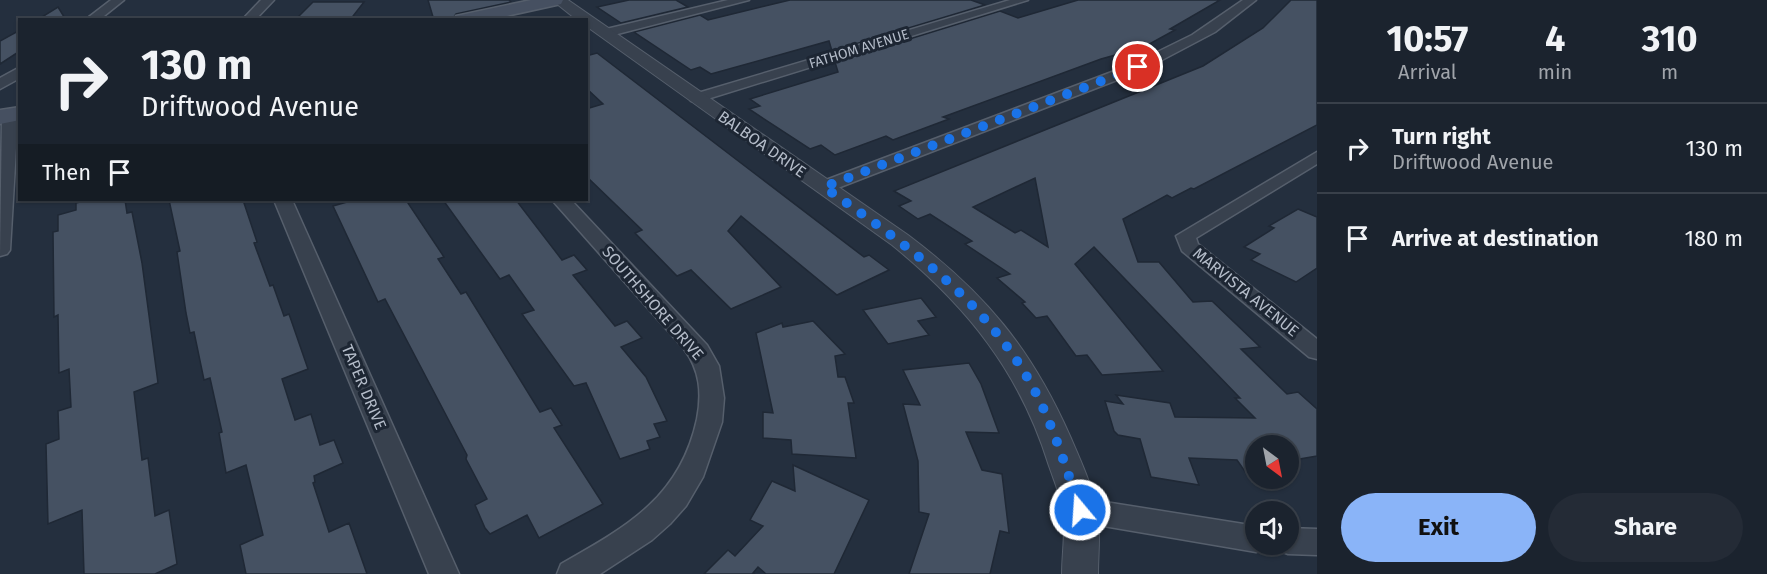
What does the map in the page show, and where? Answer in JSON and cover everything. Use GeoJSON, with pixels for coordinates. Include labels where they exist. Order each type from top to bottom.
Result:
{"type":"FeatureCollection","features":[{"type":"Feature","properties":{"kind":"main road"},"geometry":{"type":"LineString","coordinates":[[472,18],[557,0]]}},
{"type":"Feature","properties":{"kind":"street"},"geometry":{"type":"LineString","coordinates":[[94,18],[118,0]]}},
{"type":"Feature","properties":{"kind":"street"},"geometry":{"type":"LineString","coordinates":[[250,18],[268,0]]}},
{"type":"Feature","properties":{"kind":"street","name":"BALBOA DRIVE"},"geometry":{"type":"LineString","coordinates":[[557,0],[584,18]]}},
{"type":"Feature","properties":{"kind":"street"},"geometry":{"type":"LineString","coordinates":[[606,33],[743,0]]}},
{"type":"Feature","properties":{"kind":"street","name":"FATHOM AVENUE"},"geometry":{"type":"LineString","coordinates":[[696,98],[1022,0]]}},
{"type":"Feature","properties":{"kind":"street"},"geometry":{"type":"LineString","coordinates":[[824,187],[1138,67],[1181,47],[1225,22],[1250,0]]}},
{"type":"Feature","properties":{"kind":"street","name":"BALBOA DRIVE"},"geometry":{"type":"LineString","coordinates":[[588,21],[938,270],[980,312],[1011,353],[1038,398],[1061,452],[1080,510],[1080,574]]}},
{"type":"Feature","properties":{"kind":"street"},"geometry":{"type":"LineString","coordinates":[[0,85],[18,72]]}},
{"type":"Feature","properties":{"kind":"street"},"geometry":{"type":"LineString","coordinates":[[0,250],[10,115]]}},
{"type":"Feature","properties":{"kind":"street","name":"MARVISTA AVENUE"},"geometry":{"type":"LineString","coordinates":[[1317,157],[1186,236],[1189,247],[1317,351]]}},
{"type":"Feature","properties":{"kind":"street","name":"TAPER DRIVE"},"geometry":{"type":"LineString","coordinates":[[283,201],[444,574]]}},
{"type":"Feature","properties":{"kind":"street","name":"SOUTHSHORE DRIVE"},"geometry":{"type":"LineString","coordinates":[[562,201],[683,333],[705,361],[711,383],[711,410],[696,466],[678,498],[649,526],[572,574]]}},
{"type":"Feature","properties":{"kind":"street"},"geometry":{"type":"LineString","coordinates":[[1080,510],[1245,537]]}},
{"type":"Feature","properties":{"kind":"street"},"geometry":{"type":"LineString","coordinates":[[1299,541],[1317,542]]}},
{"type":"Feature","properties":{"kind":"building"},"geometry":{"type":"Polygon","coordinates":[[[428,0],[509,0],[511,2],[456,14],[453,18],[433,17],[428,0]]]}},
{"type":"Feature","properties":{"kind":"building"},"geometry":{"type":"Polygon","coordinates":[[[629,0],[676,0],[688,7],[621,23],[597,7],[629,0]]]}},
{"type":"Feature","properties":{"kind":"building"},"geometry":{"type":"Polygon","coordinates":[[[790,0],[971,0],[985,5],[832,51],[829,41],[711,74],[700,67],[691,70],[634,32],[700,15],[708,20],[790,0]]]}},
{"type":"Feature","properties":{"kind":"building"},"geometry":{"type":"Polygon","coordinates":[[[1078,0],[1220,0],[1170,29],[1175,30],[1144,47],[1101,59],[943,117],[949,119],[893,140],[886,136],[835,155],[821,145],[810,149],[749,109],[760,106],[750,99],[838,72],[835,62],[1000,11],[1018,18],[1078,0]]]}},
{"type":"Feature","properties":{"kind":"building"},"geometry":{"type":"Polygon","coordinates":[[[1291,0],[1317,0],[1317,125],[1194,189],[1191,188],[1172,198],[1167,195],[1123,219],[1138,262],[1159,262],[1193,302],[1212,301],[1260,347],[1241,349],[1287,394],[1298,392],[1317,409],[1317,456],[1299,459],[1299,435],[1245,435],[1245,472],[1237,460],[1189,458],[1199,485],[1151,477],[1140,439],[1118,435],[1114,431],[1105,401],[1123,404],[1116,395],[1170,403],[1175,417],[1255,418],[1235,398],[1240,398],[1094,247],[1075,264],[1163,371],[1102,375],[1087,355],[1076,356],[1047,316],[1036,318],[1022,303],[1025,302],[997,278],[1010,274],[965,244],[972,241],[930,214],[918,219],[899,206],[911,201],[894,191],[1203,66],[1263,28],[1291,0]],[[1035,178],[973,207],[1015,233],[1021,230],[1048,247],[1035,178]]]}},
{"type":"Feature","properties":{"kind":"building"},"geometry":{"type":"Polygon","coordinates":[[[313,2],[364,2],[352,18],[297,18],[313,2]]]}},
{"type":"Feature","properties":{"kind":"building"},"geometry":{"type":"Polygon","coordinates":[[[58,7],[65,18],[40,18],[58,7]]]}},
{"type":"Feature","properties":{"kind":"building"},"geometry":{"type":"Polygon","coordinates":[[[18,31],[18,52],[0,64],[0,41],[18,31]]]}},
{"type":"Feature","properties":{"kind":"building"},"geometry":{"type":"Polygon","coordinates":[[[597,53],[864,257],[869,255],[889,270],[837,295],[741,216],[728,231],[781,287],[731,309],[691,270],[677,276],[635,233],[642,230],[588,178],[588,108],[603,104],[588,90],[588,55],[597,53]]]}},
{"type":"Feature","properties":{"kind":"building"},"geometry":{"type":"Polygon","coordinates":[[[125,201],[127,213],[132,212],[142,263],[158,383],[134,392],[142,460],[148,458],[155,516],[169,510],[177,564],[155,574],[84,574],[82,510],[48,524],[46,444],[59,439],[58,411],[71,407],[69,369],[59,373],[58,315],[54,317],[53,232],[58,231],[58,215],[76,210],[76,203],[125,201]]]}},
{"type":"Feature","properties":{"kind":"building"},"geometry":{"type":"Polygon","coordinates":[[[169,201],[243,201],[257,242],[254,243],[270,286],[273,285],[284,316],[289,314],[308,369],[282,379],[295,420],[311,414],[320,445],[334,440],[343,463],[314,476],[315,482],[313,483],[329,532],[349,523],[367,574],[246,574],[240,545],[263,535],[246,465],[226,473],[219,433],[222,432],[210,378],[204,380],[194,332],[190,333],[177,252],[180,251],[169,201]]]}},
{"type":"Feature","properties":{"kind":"building"},"geometry":{"type":"Polygon","coordinates":[[[350,201],[407,201],[444,257],[438,259],[461,294],[466,292],[540,412],[551,408],[562,425],[554,428],[603,504],[539,538],[527,515],[490,534],[475,505],[487,499],[466,459],[467,455],[385,299],[378,302],[333,206],[350,201]]]}},
{"type":"Feature","properties":{"kind":"building"},"geometry":{"type":"Polygon","coordinates":[[[444,201],[517,201],[562,260],[574,255],[587,270],[573,275],[615,326],[627,321],[642,338],[621,347],[646,377],[667,421],[654,424],[660,437],[647,441],[650,449],[620,459],[586,383],[574,386],[522,314],[534,310],[509,275],[500,279],[444,201]]]}},
{"type":"Feature","properties":{"kind":"building"},"geometry":{"type":"Polygon","coordinates":[[[1298,209],[1317,217],[1317,268],[1296,282],[1251,260],[1260,254],[1244,247],[1274,228],[1269,226],[1298,209]]]}},
{"type":"Feature","properties":{"kind":"building"},"geometry":{"type":"Polygon","coordinates":[[[921,298],[936,317],[918,321],[929,335],[888,344],[863,310],[921,298]]]}},
{"type":"Feature","properties":{"kind":"building"},"geometry":{"type":"Polygon","coordinates":[[[813,321],[845,354],[835,356],[838,377],[845,377],[854,403],[848,403],[856,458],[792,454],[791,440],[763,438],[763,412],[773,413],[756,333],[782,323],[783,327],[813,321]]]}},
{"type":"Feature","properties":{"kind":"building"},"geometry":{"type":"Polygon","coordinates":[[[969,363],[981,384],[999,433],[966,432],[982,470],[1002,474],[1009,533],[1000,531],[990,574],[909,574],[929,514],[919,512],[918,461],[903,404],[920,405],[903,370],[969,363]]]}},
{"type":"Feature","properties":{"kind":"building"},"geometry":{"type":"Polygon","coordinates":[[[793,465],[869,500],[834,574],[766,574],[758,567],[753,573],[755,574],[704,574],[728,550],[735,556],[763,526],[750,520],[772,481],[795,491],[793,465]]]}},
{"type":"Feature","properties":{"kind":"route"},"geometry":{"type":"LineString","coordinates":[[1080,510],[1061,452],[1038,398],[1011,353],[980,312],[938,270],[900,240],[824,187],[1138,67]]}}]}
